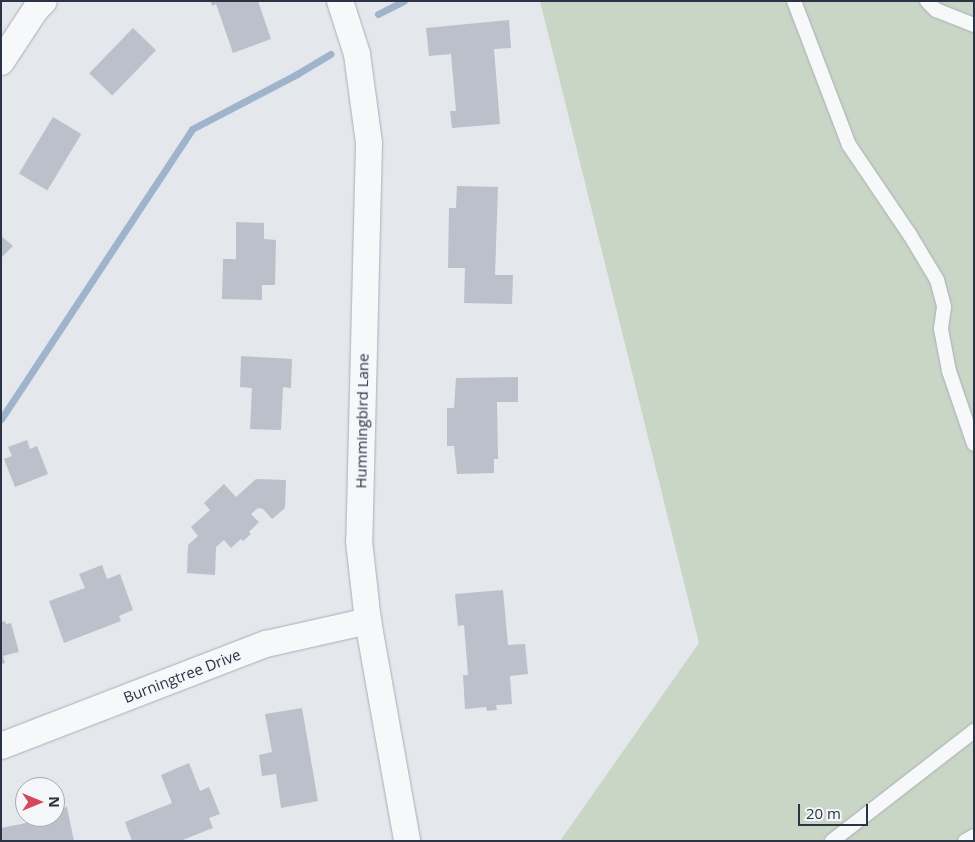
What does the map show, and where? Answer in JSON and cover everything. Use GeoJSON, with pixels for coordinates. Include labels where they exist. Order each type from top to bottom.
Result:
{"type":"FeatureCollection","features":[{"type":"Feature","properties":{"kind":"street","name":"Hummingbird Lane"},"geometry":{"type":"LineString","coordinates":[[340,1],[357,54],[369,143],[359,541],[368,621],[408,841]]}},
{"type":"Feature","properties":{"kind":"street"},"geometry":{"type":"LineString","coordinates":[[1,62],[35,4]]}},
{"type":"Feature","properties":{"kind":"street","name":"Burningtree Drive"},"geometry":{"type":"LineString","coordinates":[[1,746],[266,644],[368,621]]}},
{"type":"Feature","properties":{"kind":"lane"},"geometry":{"type":"LineString","coordinates":[[794,1],[849,144],[910,235],[937,280],[944,307],[941,329],[949,371],[974,444]]}},
{"type":"Feature","properties":{"kind":"lane"},"geometry":{"type":"LineString","coordinates":[[927,1],[936,10],[974,25]]}},
{"type":"Feature","properties":{"kind":"lane"},"geometry":{"type":"LineString","coordinates":[[832,841],[974,731]]}},
{"type":"Feature","properties":{"kind":"lane"},"geometry":{"type":"LineString","coordinates":[[965,841],[974,836]]}},
{"type":"Feature","properties":{"kind":"green space"},"geometry":{"type":"Polygon","coordinates":[[[540,1],[974,1],[974,841],[560,841],[699,643],[540,1]]]}},
{"type":"Feature","properties":{"kind":"building"},"geometry":{"type":"Polygon","coordinates":[[[211,1],[258,1],[271,39],[233,53],[216,4],[212,6],[211,1]]]}},
{"type":"Feature","properties":{"kind":"building"},"geometry":{"type":"Polygon","coordinates":[[[509,20],[511,48],[494,49],[500,124],[452,128],[450,111],[456,111],[451,54],[429,56],[426,28],[509,20]]]}},
{"type":"Feature","properties":{"kind":"building"},"geometry":{"type":"Polygon","coordinates":[[[133,28],[156,50],[112,96],[89,73],[133,28]]]}},
{"type":"Feature","properties":{"kind":"building"},"geometry":{"type":"Polygon","coordinates":[[[53,117],[81,134],[47,191],[19,174],[53,117]]]}},
{"type":"Feature","properties":{"kind":"building"},"geometry":{"type":"Polygon","coordinates":[[[457,186],[498,187],[495,275],[513,275],[512,304],[464,303],[465,268],[448,268],[449,208],[456,208],[457,186]]]}},
{"type":"Feature","properties":{"kind":"building"},"geometry":{"type":"Polygon","coordinates":[[[236,222],[264,223],[264,239],[276,240],[275,285],[262,285],[262,300],[222,299],[223,259],[236,259],[236,222]]]}},
{"type":"Feature","properties":{"kind":"building"},"geometry":{"type":"Polygon","coordinates":[[[1,236],[13,246],[1,258],[1,236]]]}},
{"type":"Feature","properties":{"kind":"building"},"geometry":{"type":"Polygon","coordinates":[[[241,356],[292,359],[291,388],[283,387],[281,430],[250,429],[252,388],[240,387],[241,356]]]}},
{"type":"Feature","properties":{"kind":"building"},"geometry":{"type":"Polygon","coordinates":[[[518,377],[518,402],[497,402],[498,459],[494,459],[494,473],[457,474],[454,446],[447,446],[447,408],[454,408],[456,378],[518,377]]]}},
{"type":"Feature","properties":{"kind":"building"},"geometry":{"type":"Polygon","coordinates":[[[27,440],[30,449],[37,446],[48,474],[15,487],[4,459],[12,456],[8,447],[27,440]]]}},
{"type":"Feature","properties":{"kind":"building"},"geometry":{"type":"Polygon","coordinates":[[[256,479],[286,480],[285,508],[272,519],[263,509],[258,508],[251,514],[259,522],[249,532],[251,534],[243,541],[241,539],[231,548],[224,540],[216,547],[215,575],[187,573],[188,545],[198,536],[191,527],[210,510],[204,503],[224,484],[236,497],[256,479]]]}},
{"type":"Feature","properties":{"kind":"building"},"geometry":{"type":"Polygon","coordinates":[[[102,565],[107,579],[120,574],[133,610],[119,616],[121,621],[64,643],[49,601],[85,588],[79,574],[102,565]]]}},
{"type":"Feature","properties":{"kind":"building"},"geometry":{"type":"Polygon","coordinates":[[[503,590],[508,645],[525,644],[528,674],[510,676],[512,704],[496,705],[497,710],[487,711],[486,707],[465,709],[463,675],[468,675],[464,625],[458,626],[455,594],[503,590]]]}},
{"type":"Feature","properties":{"kind":"building"},"geometry":{"type":"Polygon","coordinates":[[[5,621],[6,624],[11,623],[19,652],[3,656],[5,663],[1,664],[1,622],[5,621]]]}},
{"type":"Feature","properties":{"kind":"building"},"geometry":{"type":"Polygon","coordinates":[[[302,708],[318,801],[281,808],[276,774],[262,776],[259,755],[272,752],[265,714],[302,708]]]}},
{"type":"Feature","properties":{"kind":"building"},"geometry":{"type":"Polygon","coordinates":[[[189,763],[200,791],[209,787],[220,814],[209,818],[213,828],[180,841],[132,841],[125,822],[172,803],[161,775],[189,763]]]}},
{"type":"Feature","properties":{"kind":"building"},"geometry":{"type":"Polygon","coordinates":[[[67,807],[74,841],[1,841],[1,828],[15,825],[15,827],[65,827],[65,808],[67,807]]]}},
{"type":"Feature","properties":{"kind":"waterway"},"geometry":{"type":"LineString","coordinates":[[378,14],[404,1]]}},
{"type":"Feature","properties":{"kind":"waterway"},"geometry":{"type":"LineString","coordinates":[[1,419],[192,129],[297,74],[330,54]]}}]}
